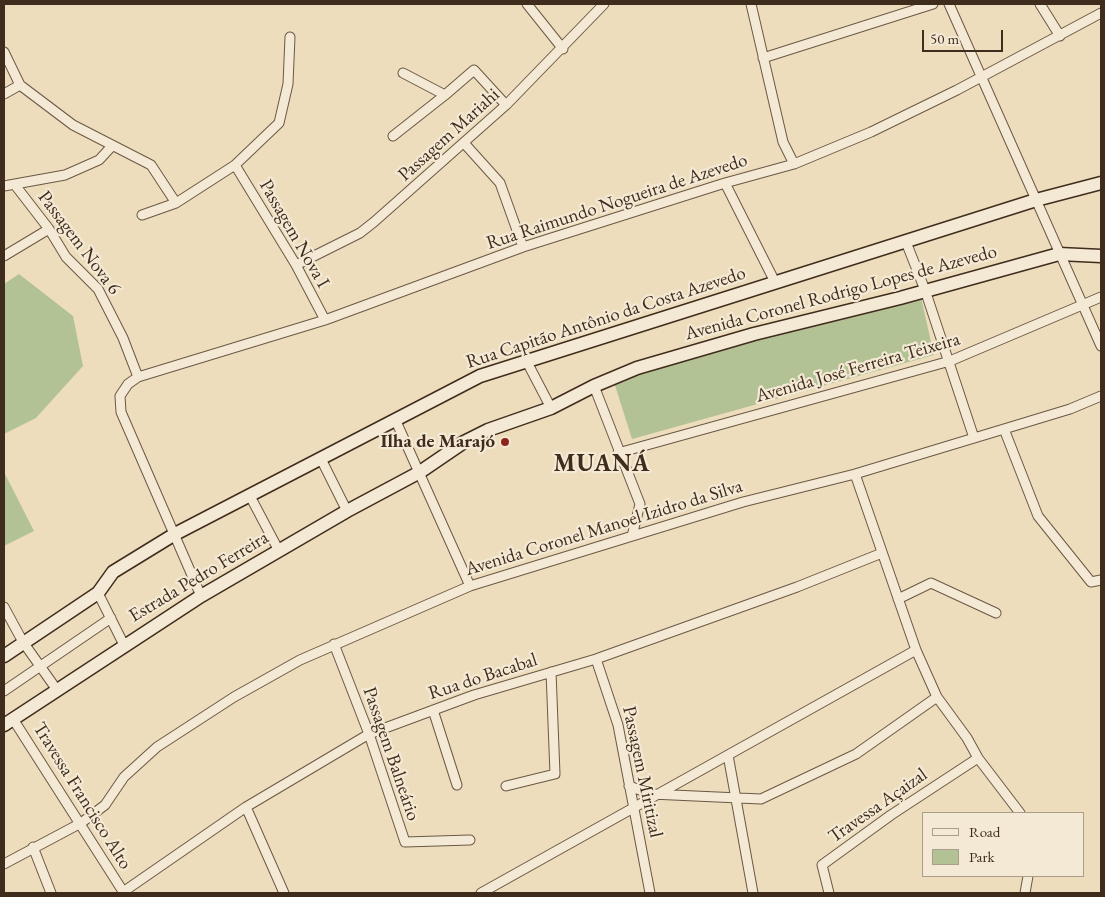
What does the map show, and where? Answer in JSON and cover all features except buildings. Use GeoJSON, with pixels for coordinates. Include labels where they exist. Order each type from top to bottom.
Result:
{"type":"FeatureCollection","features":[{"type":"Feature","properties":{"kind":"street"},"geometry":{"type":"LineString","coordinates":[[527,4],[563,49]]}},
{"type":"Feature","properties":{"kind":"street","name":"Passagem Mariahi"},"geometry":{"type":"LineString","coordinates":[[296,264],[360,233],[506,105],[563,49],[604,4]]}},
{"type":"Feature","properties":{"kind":"street"},"geometry":{"type":"LineString","coordinates":[[751,4],[783,142],[794,164]]}},
{"type":"Feature","properties":{"kind":"street"},"geometry":{"type":"LineString","coordinates":[[763,58],[933,4]]}},
{"type":"Feature","properties":{"kind":"street"},"geometry":{"type":"LineString","coordinates":[[950,4],[984,77],[1059,254],[1101,346]]}},
{"type":"Feature","properties":{"kind":"street"},"geometry":{"type":"LineString","coordinates":[[1040,4],[1060,36]]}},
{"type":"Feature","properties":{"kind":"street","name":"Rua Raimundo Nogueira de Azevedo"},"geometry":{"type":"LineString","coordinates":[[175,534],[121,412],[120,396],[128,384],[138,377],[325,320],[523,247],[725,183],[794,164],[871,132],[984,77],[1101,13]]}},
{"type":"Feature","properties":{"kind":"street"},"geometry":{"type":"LineString","coordinates":[[142,215],[176,203],[235,165],[279,123],[288,84],[290,37]]}},
{"type":"Feature","properties":{"kind":"street"},"geometry":{"type":"LineString","coordinates":[[4,52],[20,85],[73,125],[151,165],[176,203]]}},
{"type":"Feature","properties":{"kind":"street"},"geometry":{"type":"LineString","coordinates":[[393,136],[474,70],[506,105]]}},
{"type":"Feature","properties":{"kind":"street"},"geometry":{"type":"LineString","coordinates":[[403,73],[445,95]]}},
{"type":"Feature","properties":{"kind":"street"},"geometry":{"type":"LineString","coordinates":[[4,94],[20,85]]}},
{"type":"Feature","properties":{"kind":"street"},"geometry":{"type":"LineString","coordinates":[[464,143],[500,183],[523,247]]}},
{"type":"Feature","properties":{"kind":"street"},"geometry":{"type":"LineString","coordinates":[[4,186],[65,175],[99,160],[112,146]]}},
{"type":"Feature","properties":{"kind":"street","name":"Passagem Nova I"},"geometry":{"type":"LineString","coordinates":[[235,165],[296,264],[325,320]]}},
{"type":"Feature","properties":{"kind":"street"},"geometry":{"type":"LineString","coordinates":[[725,183],[774,282]]}},
{"type":"Feature","properties":{"kind":"street","name":"Rua Capitão Antônio da Costa Azevedo"},"geometry":{"type":"LineString","coordinates":[[4,656],[98,593],[113,572],[175,534],[480,376],[1036,200],[1101,183]]}},
{"type":"Feature","properties":{"kind":"street","name":"Passagem Nova 6"},"geometry":{"type":"LineString","coordinates":[[15,185],[49,229],[66,257],[98,289],[123,338],[138,377]]}},
{"type":"Feature","properties":{"kind":"street"},"geometry":{"type":"LineString","coordinates":[[4,256],[49,229]]}},
{"type":"Feature","properties":{"kind":"street"},"geometry":{"type":"LineString","coordinates":[[906,242],[950,361],[974,438]]}},
{"type":"Feature","properties":{"kind":"street","name":"Avenida Coronel Rodrigo Lopes de Azevedo"},"geometry":{"type":"LineString","coordinates":[[551,408],[594,386],[637,368],[745,337],[1059,254],[1101,256]]}},
{"type":"Feature","properties":{"kind":"street","name":"Avenida José Ferreira Teixeira"},"geometry":{"type":"LineString","coordinates":[[618,453],[950,361],[1101,297]]}},
{"type":"Feature","properties":{"kind":"street"},"geometry":{"type":"LineString","coordinates":[[527,362],[551,408]]}},
{"type":"Feature","properties":{"kind":"street"},"geometry":{"type":"LineString","coordinates":[[594,386],[618,453],[640,504],[632,536]]}},
{"type":"Feature","properties":{"kind":"street","name":"Avenida Coronel Manoel Izidro da Silva"},"geometry":{"type":"LineString","coordinates":[[4,864],[33,847],[81,824],[105,805],[124,777],[157,747],[234,697],[300,660],[334,644],[470,586],[743,502],[855,474],[1070,409],[1101,396]]}},
{"type":"Feature","properties":{"kind":"street","name":"Estrada Pedro Ferreira"},"geometry":{"type":"LineString","coordinates":[[8,722],[201,596],[347,510],[420,472],[464,442],[488,430],[551,408]]}},
{"type":"Feature","properties":{"kind":"street"},"geometry":{"type":"LineString","coordinates":[[395,419],[470,586]]}},
{"type":"Feature","properties":{"kind":"street"},"geometry":{"type":"LineString","coordinates":[[1004,429],[1038,516],[1091,582],[1101,580]]}},
{"type":"Feature","properties":{"kind":"street"},"geometry":{"type":"LineString","coordinates":[[320,459],[347,510]]}},
{"type":"Feature","properties":{"kind":"street"},"geometry":{"type":"LineString","coordinates":[[855,474],[916,650],[937,697],[967,738],[978,758],[1019,812]]}},
{"type":"Feature","properties":{"kind":"street"},"geometry":{"type":"LineString","coordinates":[[250,496],[279,551]]}},
{"type":"Feature","properties":{"kind":"street"},"geometry":{"type":"LineString","coordinates":[[175,534],[201,596]]}},
{"type":"Feature","properties":{"kind":"street","name":"Rua do Bacabal"},"geometry":{"type":"LineString","coordinates":[[124,892],[246,807],[369,734],[474,695],[596,659],[797,587],[882,553]]}},
{"type":"Feature","properties":{"kind":"street"},"geometry":{"type":"LineString","coordinates":[[898,599],[931,583],[996,613]]}},
{"type":"Feature","properties":{"kind":"street"},"geometry":{"type":"LineString","coordinates":[[98,593],[124,645]]}},
{"type":"Feature","properties":{"kind":"street"},"geometry":{"type":"LineString","coordinates":[[4,607],[23,642],[57,690]]}},
{"type":"Feature","properties":{"kind":"street"},"geometry":{"type":"LineString","coordinates":[[4,691],[111,618]]}},
{"type":"Feature","properties":{"kind":"street","name":"Passagem Balneário"},"geometry":{"type":"LineString","coordinates":[[334,644],[369,734],[405,842],[470,840]]}},
{"type":"Feature","properties":{"kind":"street"},"geometry":{"type":"LineString","coordinates":[[481,893],[916,650]]}},
{"type":"Feature","properties":{"kind":"street","name":"Passagem Miritizal"},"geometry":{"type":"LineString","coordinates":[[596,659],[618,725],[650,893]]}},
{"type":"Feature","properties":{"kind":"street"},"geometry":{"type":"LineString","coordinates":[[506,786],[556,774],[552,672]]}},
{"type":"Feature","properties":{"kind":"street"},"geometry":{"type":"LineString","coordinates":[[629,786],[658,794],[761,800],[856,754],[937,697]]}},
{"type":"Feature","properties":{"kind":"street"},"geometry":{"type":"LineString","coordinates":[[434,710],[457,785]]}},
{"type":"Feature","properties":{"kind":"street","name":"Travessa Francisco Alto"},"geometry":{"type":"LineString","coordinates":[[8,722],[81,824],[124,892]]}},
{"type":"Feature","properties":{"kind":"street"},"geometry":{"type":"LineString","coordinates":[[728,755],[753,893]]}},
{"type":"Feature","properties":{"kind":"street","name":"Travessa Açaizal"},"geometry":{"type":"LineString","coordinates":[[829,893],[822,865],[892,815],[978,758]]}},
{"type":"Feature","properties":{"kind":"street"},"geometry":{"type":"LineString","coordinates":[[246,807],[284,893]]}},
{"type":"Feature","properties":{"kind":"street"},"geometry":{"type":"LineString","coordinates":[[33,847],[51,893]]}},
{"type":"Feature","properties":{"kind":"street"},"geometry":{"type":"LineString","coordinates":[[1025,893],[1028,877]]}},
{"type":"Feature","properties":{"kind":"green space"},"geometry":{"type":"Polygon","coordinates":[[[19,274],[73,316],[83,366],[36,418],[4,434],[4,284],[19,274]]]}},
{"type":"Feature","properties":{"kind":"green space"},"geometry":{"type":"Polygon","coordinates":[[[920,293],[934,355],[632,439],[613,379],[920,293]]]}},
{"type":"Feature","properties":{"kind":"green space"},"geometry":{"type":"Polygon","coordinates":[[[4,472],[34,531],[4,546],[4,472]]]}},
{"type":"Feature","properties":{"kind":"place","name":"Ilha de Marajó"},"geometry":{"type":"Point","coordinates":[505,442]}},
{"type":"Feature","properties":{"kind":"district","name":"MUANÁ"},"geometry":{"type":"Point","coordinates":[602,464]}}]}
